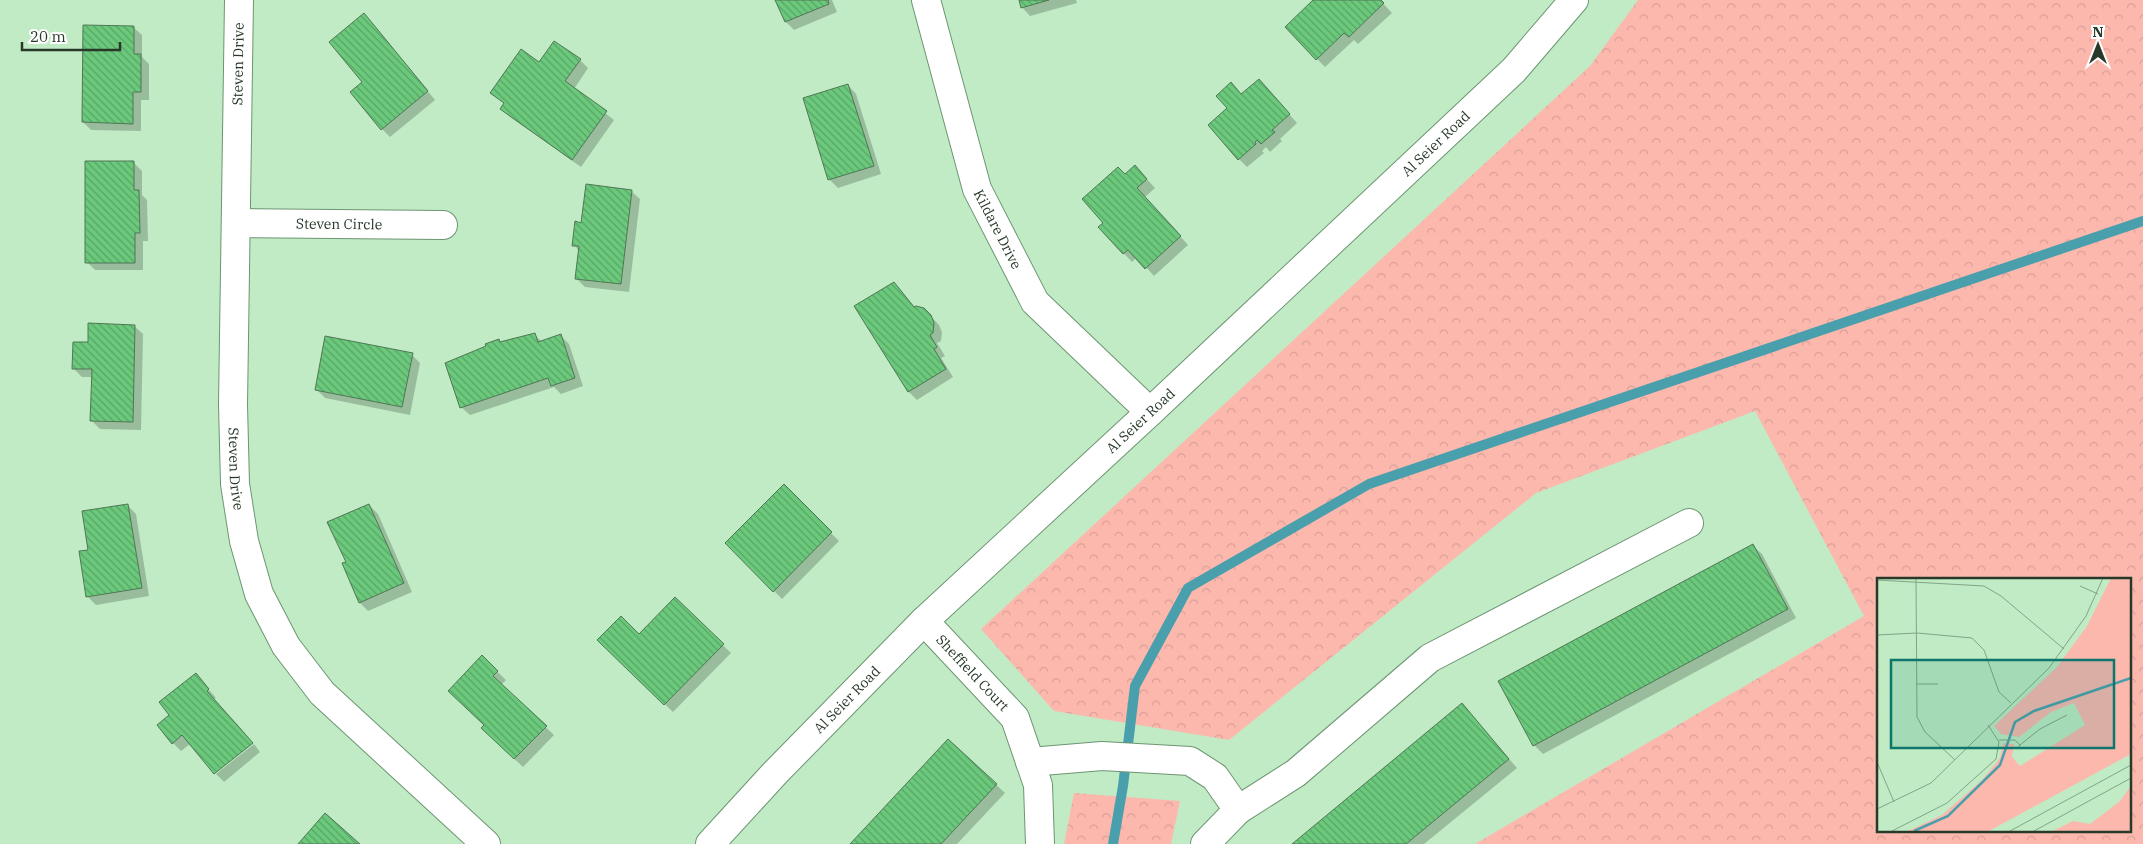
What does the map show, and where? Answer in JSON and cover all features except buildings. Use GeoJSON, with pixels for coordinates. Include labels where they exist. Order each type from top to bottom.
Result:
{"type":"FeatureCollection","features":[{"type":"Feature","properties":{"kind":"street","name":"Steven Drive"},"geometry":{"type":"LineString","coordinates":[[239,0],[233,405],[235,484],[244,541],[259,594],[286,646],[322,693],[486,844]]}},
{"type":"Feature","properties":{"kind":"street","name":"Kildare Drive"},"geometry":{"type":"LineString","coordinates":[[926,0],[977,189],[1035,302],[1150,412]]}},
{"type":"Feature","properties":{"kind":"street","name":"Al Seier Road"},"geometry":{"type":"LineString","coordinates":[[710,844],[775,773],[924,621],[1150,412],[1514,70],[1574,0]]}},
{"type":"Feature","properties":{"kind":"street","name":"Steven Circle"},"geometry":{"type":"LineString","coordinates":[[236,222],[443,225]]}},
{"type":"Feature","properties":{"kind":"street"},"geometry":{"type":"LineString","coordinates":[[1205,844],[1238,810],[1296,773],[1430,658],[1689,523]]}},
{"type":"Feature","properties":{"kind":"street","name":"Sheffield Court"},"geometry":{"type":"LineString","coordinates":[[924,621],[1015,718],[1038,785],[1040,844]]}},
{"type":"Feature","properties":{"kind":"street"},"geometry":{"type":"LineString","coordinates":[[1030,762],[1102,756],[1190,761],[1215,776],[1238,810]]}},
{"type":"Feature","properties":{"kind":"green space"},"geometry":{"type":"Polygon","coordinates":[[[1638,0],[2143,0],[2143,844],[1475,844],[1864,616],[1755,411],[1536,493],[1229,740],[1054,711],[981,629],[1590,66],[1638,0]]]}},
{"type":"Feature","properties":{"kind":"green space"},"geometry":{"type":"Polygon","coordinates":[[[1074,793],[1180,801],[1171,844],[1064,844],[1074,793]]]}},
{"type":"Feature","properties":{"kind":"waterway"},"geometry":{"type":"LineString","coordinates":[[1113,844],[1123,786],[1135,686],[1188,588],[1369,484],[2143,221]]}}]}
